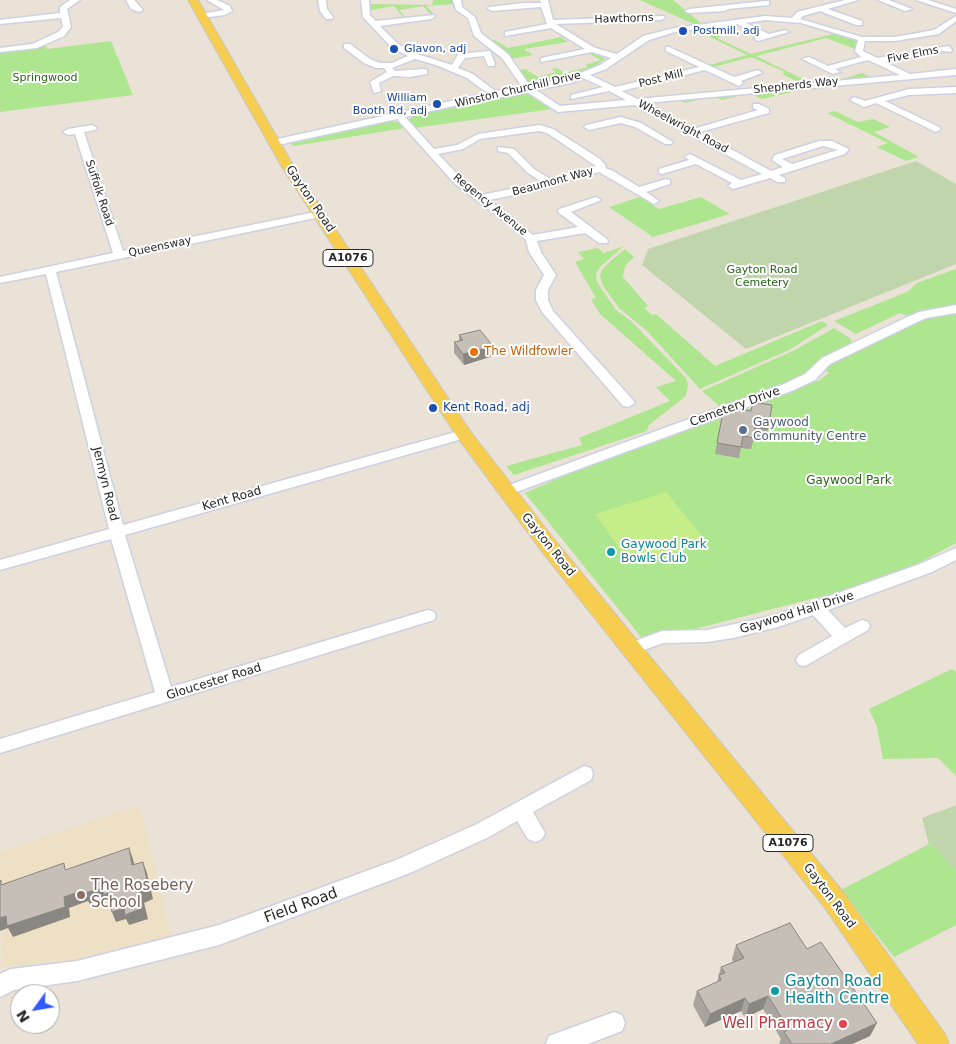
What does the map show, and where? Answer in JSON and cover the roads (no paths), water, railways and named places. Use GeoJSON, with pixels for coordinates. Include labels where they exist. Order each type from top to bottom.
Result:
{"type":"FeatureCollection","features":[{"type":"Feature","properties":{"kind":"main road","name":"Gayton Road"},"geometry":{"type":"LineString","coordinates":[[193,0],[273,143],[464,434],[506,492],[834,900],[935,1044]]}},
{"type":"Feature","properties":{"kind":"street"},"geometry":{"type":"LineString","coordinates":[[0,50],[34,46],[61,34],[68,27],[64,15],[64,7],[76,0]]}},
{"type":"Feature","properties":{"kind":"street"},"geometry":{"type":"LineString","coordinates":[[130,0],[134,7],[139,10]]}},
{"type":"Feature","properties":{"kind":"street"},"geometry":{"type":"LineString","coordinates":[[203,16],[225,13],[228,10],[211,0]]}},
{"type":"Feature","properties":{"kind":"street"},"geometry":{"type":"LineString","coordinates":[[317,16],[328,16],[323,9],[322,0]]}},
{"type":"Feature","properties":{"kind":"street"},"geometry":{"type":"LineString","coordinates":[[366,0],[366,15],[395,46],[414,56],[454,68],[470,76],[493,94]]}},
{"type":"Feature","properties":{"kind":"street"},"geometry":{"type":"LineString","coordinates":[[457,0],[459,8],[471,18],[477,34],[505,56],[528,89]]}},
{"type":"Feature","properties":{"kind":"street"},"geometry":{"type":"LineString","coordinates":[[713,0],[740,21],[767,36]]}},
{"type":"Feature","properties":{"kind":"street"},"geometry":{"type":"LineString","coordinates":[[794,20],[800,14],[851,0]]}},
{"type":"Feature","properties":{"kind":"street"},"geometry":{"type":"LineString","coordinates":[[882,0],[908,9]]}},
{"type":"Feature","properties":{"kind":"street"},"geometry":{"type":"LineString","coordinates":[[920,0],[956,11]]}},
{"type":"Feature","properties":{"kind":"street"},"geometry":{"type":"LineString","coordinates":[[492,9],[545,2],[550,24],[592,50],[618,57]]}},
{"type":"Feature","properties":{"kind":"street"},"geometry":{"type":"LineString","coordinates":[[689,11],[701,12],[761,2]]}},
{"type":"Feature","properties":{"kind":"street"},"geometry":{"type":"LineString","coordinates":[[821,8],[856,21]]}},
{"type":"Feature","properties":{"kind":"street"},"geometry":{"type":"LineString","coordinates":[[0,22],[64,15]]}},
{"type":"Feature","properties":{"kind":"street"},"geometry":{"type":"LineString","coordinates":[[374,24],[431,17]]}},
{"type":"Feature","properties":{"kind":"street","name":"Hawthorns"},"geometry":{"type":"LineString","coordinates":[[508,34],[550,24],[660,18]]}},
{"type":"Feature","properties":{"kind":"street","name":"Winston Churchill Drive"},"geometry":{"type":"LineString","coordinates":[[273,143],[470,101],[493,94],[528,89],[585,76],[603,68],[646,38],[658,34],[765,18],[794,20],[862,39],[895,39],[929,34],[940,30],[954,21]]}},
{"type":"Feature","properties":{"kind":"street","name":"Hawthorns"},"geometry":{"type":"LineString","coordinates":[[588,21],[597,26]]}},
{"type":"Feature","properties":{"kind":"street"},"geometry":{"type":"LineString","coordinates":[[755,40],[785,32]]}},
{"type":"Feature","properties":{"kind":"street"},"geometry":{"type":"LineString","coordinates":[[862,39],[859,53],[921,82],[930,91]]}},
{"type":"Feature","properties":{"kind":"street"},"geometry":{"type":"LineString","coordinates":[[347,46],[374,65],[410,74],[424,72]]}},
{"type":"Feature","properties":{"kind":"street","name":"Five Elms"},"geometry":{"type":"LineString","coordinates":[[877,62],[946,48],[948,50]]}},
{"type":"Feature","properties":{"kind":"street"},"geometry":{"type":"LineString","coordinates":[[544,60],[592,50]]}},
{"type":"Feature","properties":{"kind":"street","name":"Post Mill"},"geometry":{"type":"LineString","coordinates":[[676,51],[736,81],[756,75]]}},
{"type":"Feature","properties":{"kind":"street"},"geometry":{"type":"LineString","coordinates":[[454,68],[460,61],[461,56],[487,53],[491,64]]}},
{"type":"Feature","properties":{"kind":"street"},"geometry":{"type":"LineString","coordinates":[[376,91],[374,82],[389,69],[414,56]]}},
{"type":"Feature","properties":{"kind":"street"},"geometry":{"type":"LineString","coordinates":[[828,68],[868,58]]}},
{"type":"Feature","properties":{"kind":"street"},"geometry":{"type":"LineString","coordinates":[[806,59],[842,74]]}},
{"type":"Feature","properties":{"kind":"street","name":"Post Mill"},"geometry":{"type":"LineString","coordinates":[[574,97],[707,67]]}},
{"type":"Feature","properties":{"kind":"street","name":"Shepherds Way"},"geometry":{"type":"LineString","coordinates":[[528,89],[558,109],[956,72]]}},
{"type":"Feature","properties":{"kind":"street","name":"Wheelwright Road"},"geometry":{"type":"LineString","coordinates":[[585,76],[613,89],[780,180]]}},
{"type":"Feature","properties":{"kind":"street"},"geometry":{"type":"LineString","coordinates":[[854,100],[864,104],[908,92],[956,90]]}},
{"type":"Feature","properties":{"kind":"street"},"geometry":{"type":"LineString","coordinates":[[876,100],[936,129]]}},
{"type":"Feature","properties":{"kind":"street"},"geometry":{"type":"LineString","coordinates":[[691,132],[769,112],[756,106]]}},
{"type":"Feature","properties":{"kind":"street","name":"Regency Avenue"},"geometry":{"type":"LineString","coordinates":[[399,116],[459,182],[510,220],[532,240],[535,252],[550,275],[542,290],[542,300],[548,312],[613,386]]}},
{"type":"Feature","properties":{"kind":"street"},"geometry":{"type":"LineString","coordinates":[[638,125],[665,118]]}},
{"type":"Feature","properties":{"kind":"street"},"geometry":{"type":"LineString","coordinates":[[589,127],[603,126],[621,120],[638,125],[668,142]]}},
{"type":"Feature","properties":{"kind":"street","name":"Suffolk Road"},"geometry":{"type":"LineString","coordinates":[[92,128],[74,131],[120,256]]}},
{"type":"Feature","properties":{"kind":"street","name":"Beaumont Way"},"geometry":{"type":"LineString","coordinates":[[431,152],[460,147],[478,137],[530,128],[550,131],[597,161],[601,166],[599,169],[523,191],[480,198]]}},
{"type":"Feature","properties":{"kind":"street"},"geometry":{"type":"LineString","coordinates":[[662,171],[694,159],[737,185],[842,152],[844,149],[829,143],[822,143],[778,157],[777,160],[791,168]]}},
{"type":"Feature","properties":{"kind":"street"},"geometry":{"type":"LineString","coordinates":[[501,149],[511,151],[531,170],[550,183]]}},
{"type":"Feature","properties":{"kind":"street"},"geometry":{"type":"LineString","coordinates":[[599,169],[610,173],[654,201]]}},
{"type":"Feature","properties":{"kind":"street"},"geometry":{"type":"LineString","coordinates":[[638,191],[666,182]]}},
{"type":"Feature","properties":{"kind":"street"},"geometry":{"type":"LineString","coordinates":[[596,200],[563,211],[603,241]]}},
{"type":"Feature","properties":{"kind":"street","name":"Queensway"},"geometry":{"type":"LineString","coordinates":[[0,280],[320,214]]}},
{"type":"Feature","properties":{"kind":"street"},"geometry":{"type":"LineString","coordinates":[[532,240],[586,229]]}},
{"type":"Feature","properties":{"kind":"street","name":"Jermyn Road"},"geometry":{"type":"LineString","coordinates":[[50,269],[117,532],[164,697]]}},
{"type":"Feature","properties":{"kind":"street","name":"Cemetery Drive"},"geometry":{"type":"LineString","coordinates":[[506,492],[788,387],[810,377],[826,361],[902,324],[923,316],[956,310]]}},
{"type":"Feature","properties":{"kind":"street"},"geometry":{"type":"LineString","coordinates":[[627,382],[613,386],[628,403]]}},
{"type":"Feature","properties":{"kind":"street","name":"Kent Road"},"geometry":{"type":"LineString","coordinates":[[0,565],[464,434]]}},
{"type":"Feature","properties":{"kind":"street","name":"Gaywood Hall Drive"},"geometry":{"type":"LineString","coordinates":[[633,648],[662,637],[708,636],[741,631],[817,609],[926,568],[956,553]]}},
{"type":"Feature","properties":{"kind":"street"},"geometry":{"type":"LineString","coordinates":[[817,609],[843,636]]}},
{"type":"Feature","properties":{"kind":"street","name":"Gloucester Road"},"geometry":{"type":"LineString","coordinates":[[0,746],[428,616]]}},
{"type":"Feature","properties":{"kind":"street"},"geometry":{"type":"LineString","coordinates":[[804,660],[862,626]]}},
{"type":"Feature","properties":{"kind":"street","name":"Field Road"},"geometry":{"type":"LineString","coordinates":[[0,986],[11,980],[77,971],[141,956],[219,935],[250,924],[403,867],[482,830],[584,774]]}},
{"type":"Feature","properties":{"kind":"street"},"geometry":{"type":"LineString","coordinates":[[520,809],[536,833]]}},
{"type":"Feature","properties":{"kind":"street"},"geometry":{"type":"LineString","coordinates":[[572,1042],[614,1023]]}},
{"type":"Feature","properties":{"kind":"place","name":"Postmill, adj"},"geometry":{"type":"Point","coordinates":[683,31]}},
{"type":"Feature","properties":{"kind":"place","name":"Glavon, adj"},"geometry":{"type":"Point","coordinates":[394,49]}},
{"type":"Feature","properties":{"kind":"place","name":"William Booth Rd, adj"},"geometry":{"type":"Point","coordinates":[437,104]}},
{"type":"Feature","properties":{"kind":"place","name":"The Wildfowler"},"geometry":{"type":"Point","coordinates":[474,352]}},
{"type":"Feature","properties":{"kind":"place","name":"Kent Road, adj"},"geometry":{"type":"Point","coordinates":[433,408]}},
{"type":"Feature","properties":{"kind":"place","name":"Gaywood Community Centre"},"geometry":{"type":"Point","coordinates":[743,430]}},
{"type":"Feature","properties":{"kind":"place","name":"Gaywood Park Bowls Club"},"geometry":{"type":"Point","coordinates":[611,552]}},
{"type":"Feature","properties":{"kind":"place","name":"The Rosebery School"},"geometry":{"type":"Point","coordinates":[81,895]}},
{"type":"Feature","properties":{"kind":"place","name":"Gayton Road Health Centre"},"geometry":{"type":"Point","coordinates":[775,991]}},
{"type":"Feature","properties":{"kind":"place","name":"Well Pharmacy"},"geometry":{"type":"Point","coordinates":[843,1024]}},
{"type":"Feature","properties":{"kind":"park label","name":"Springwood"},"geometry":{"type":"Point","coordinates":[45,78]}},
{"type":"Feature","properties":{"kind":"park label","name":"Gayton Road Cemetery"},"geometry":{"type":"Point","coordinates":[762,276]}},
{"type":"Feature","properties":{"kind":"park label","name":"Gaywood Park"},"geometry":{"type":"Point","coordinates":[849,481]}}]}
